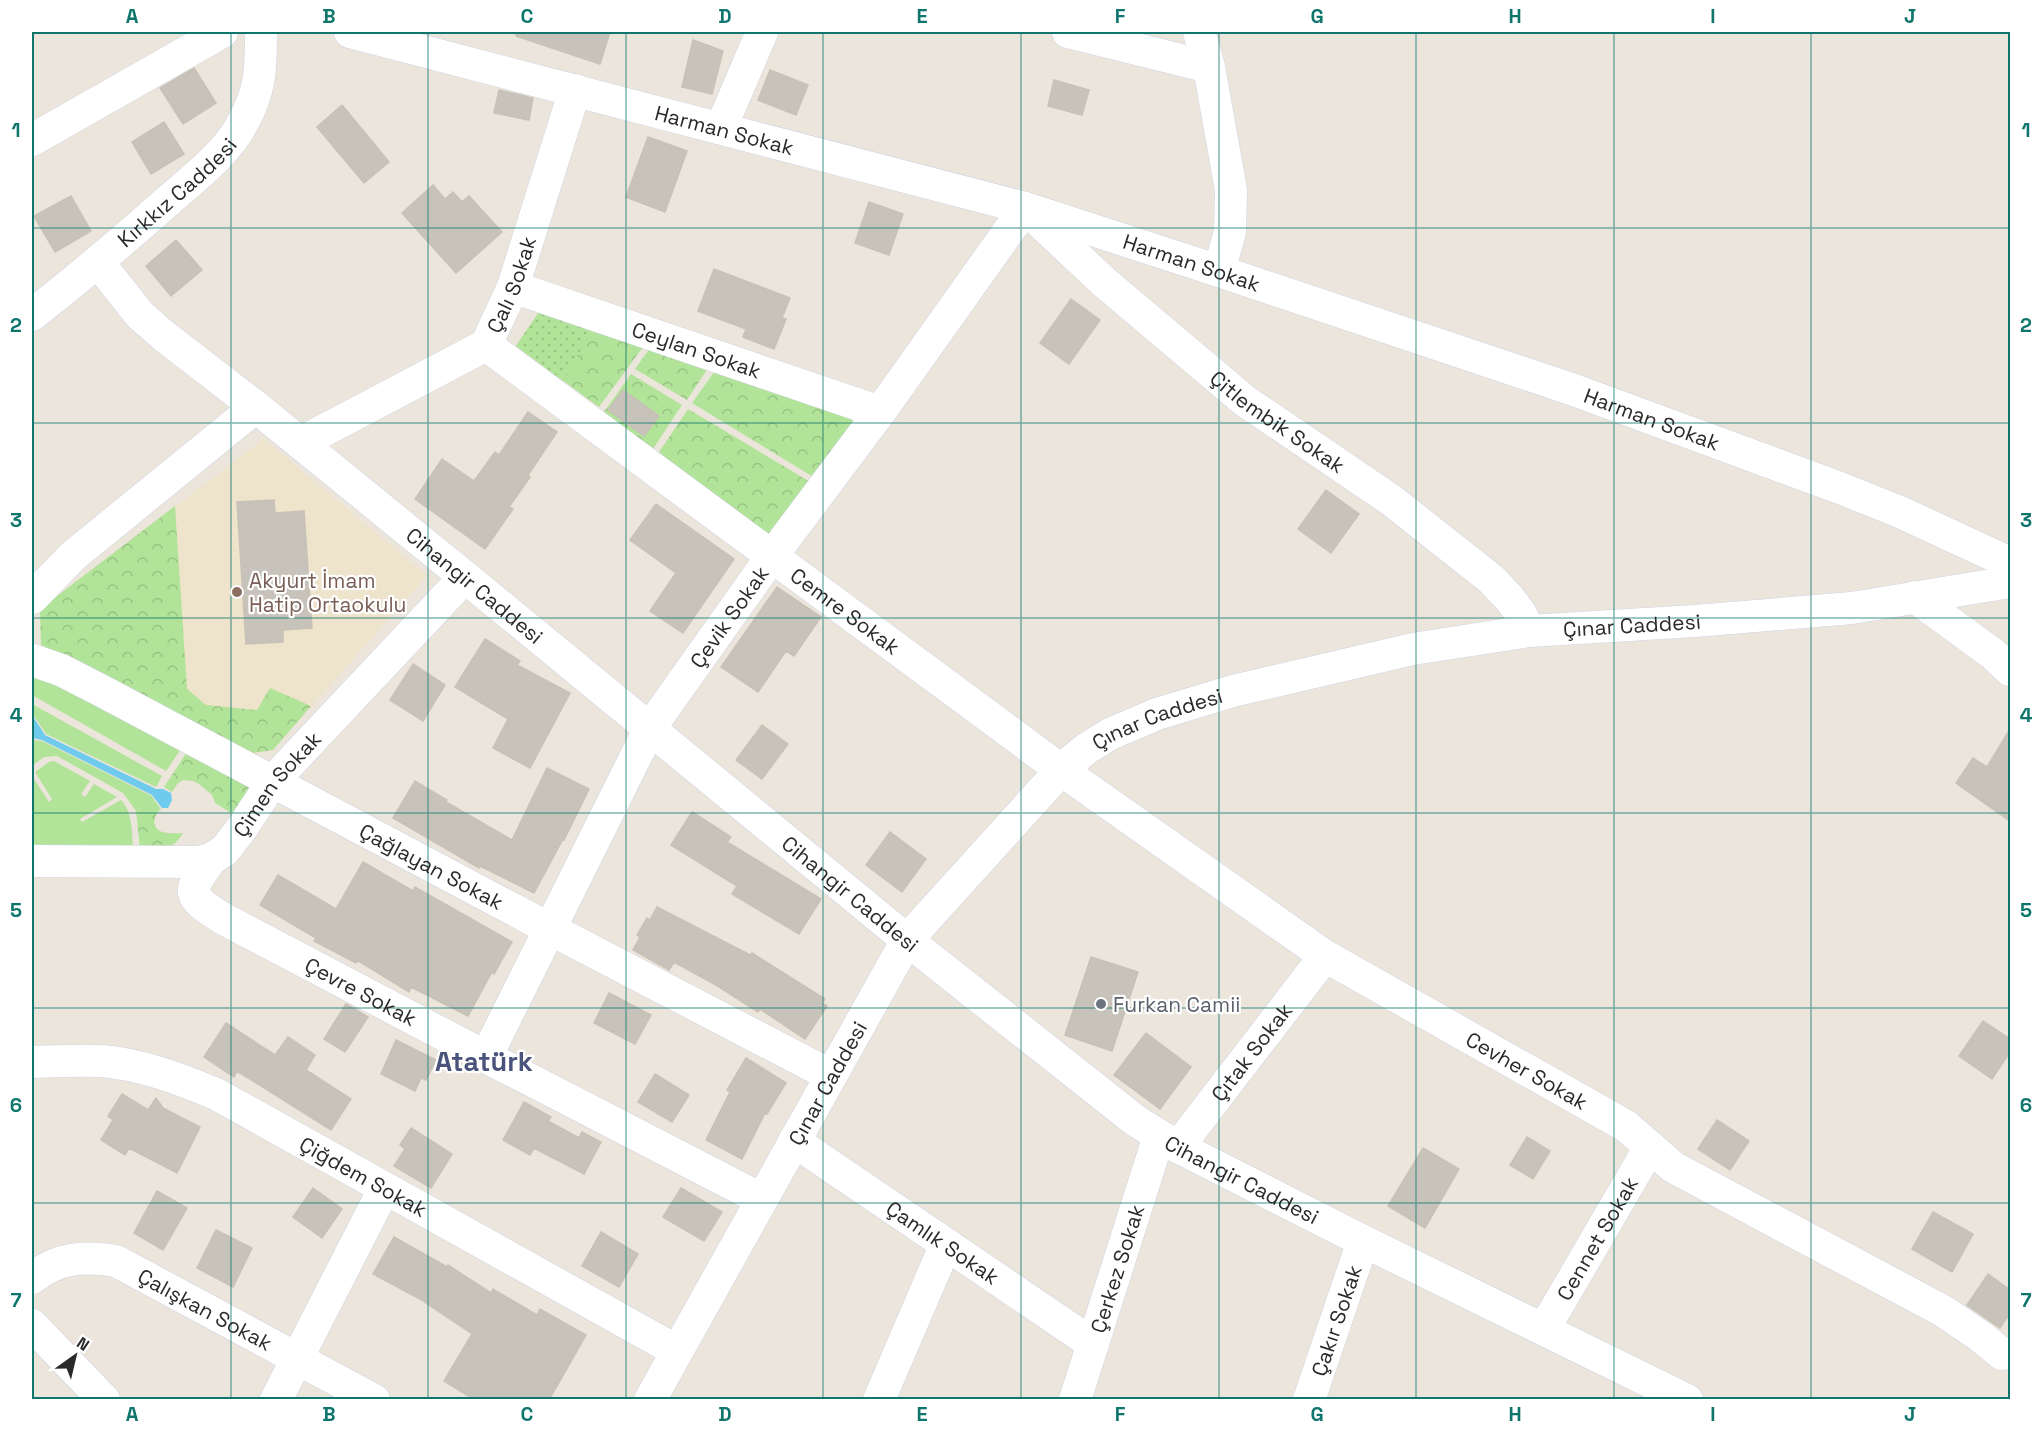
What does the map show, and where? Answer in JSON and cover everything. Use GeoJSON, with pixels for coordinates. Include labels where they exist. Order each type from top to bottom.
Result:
{"type":"FeatureCollection","features":[{"type":"Feature","properties":{"kind":"street"},"geometry":{"type":"LineString","coordinates":[[32,140],[222,32]]}},
{"type":"Feature","properties":{"kind":"street","name":"Kırkkız Caddesi"},"geometry":{"type":"LineString","coordinates":[[32,315],[193,180],[242,126],[255,96],[261,72],[261,32]]}},
{"type":"Feature","properties":{"kind":"street","name":"Harman Sokak"},"geometry":{"type":"LineString","coordinates":[[350,32],[1025,208],[1574,390],[1840,488],[1900,512],[2010,563]]}},
{"type":"Feature","properties":{"kind":"street"},"geometry":{"type":"LineString","coordinates":[[721,128],[762,32]]}},
{"type":"Feature","properties":{"kind":"street"},"geometry":{"type":"LineString","coordinates":[[1068,32],[1209,67]]}},
{"type":"Feature","properties":{"kind":"street"},"geometry":{"type":"LineString","coordinates":[[1198,32],[1209,67],[1231,190],[1230,232],[1219,271]]}},
{"type":"Feature","properties":{"kind":"street","name":"Çalı Sokak"},"geometry":{"type":"LineString","coordinates":[[300,443],[486,345],[513,287],[575,90]]}},
{"type":"Feature","properties":{"kind":"street","name":"Çevik Sokak"},"geometry":{"type":"LineString","coordinates":[[486,1057],[650,728],[1025,208]]}},
{"type":"Feature","properties":{"kind":"street","name":"Çitlembik Sokak"},"geometry":{"type":"LineString","coordinates":[[1025,208],[1068,250],[1245,401],[1391,500],[1491,579],[1509,597],[1529,631]]}},
{"type":"Feature","properties":{"kind":"street","name":"Cihangir Caddesi"},"geometry":{"type":"LineString","coordinates":[[98,262],[140,315],[164,336],[256,407],[907,940],[1136,1121],[1168,1142],[1363,1241],[1687,1400]]}},
{"type":"Feature","properties":{"kind":"street","name":"Ceylan Sokak"},"geometry":{"type":"LineString","coordinates":[[513,287],[880,412]]}},
{"type":"Feature","properties":{"kind":"street","name":"Cemre Sokak"},"geometry":{"type":"LineString","coordinates":[[486,345],[1061,770]]}},
{"type":"Feature","properties":{"kind":"street"},"geometry":{"type":"LineString","coordinates":[[32,598],[74,555],[256,407]]}},
{"type":"Feature","properties":{"kind":"street","name":"Çimen Sokak"},"geometry":{"type":"LineString","coordinates":[[211,859],[225,850],[273,781],[465,577]]}},
{"type":"Feature","properties":{"kind":"street","name":"Çınar Caddesi"},"geometry":{"type":"LineString","coordinates":[[650,1400],[907,940],[1061,770],[1086,749],[1110,734],[1157,714],[1233,692],[1413,649],[1529,631],[1695,621],[1852,608],[2010,582]]}},
{"type":"Feature","properties":{"kind":"street"},"geometry":{"type":"LineString","coordinates":[[1915,597],[1993,654],[2010,670]]}},
{"type":"Feature","properties":{"kind":"street","name":"Çağlayan Sokak"},"geometry":{"type":"LineString","coordinates":[[32,660],[61,670],[102,691],[830,1075]]}},
{"type":"Feature","properties":{"kind":"street","name":"Cevher Sokak"},"geometry":{"type":"LineString","coordinates":[[1061,770],[1325,956],[1555,1088],[1615,1119],[1636,1134],[1673,1167],[1943,1311],[2002,1354]]}},
{"type":"Feature","properties":{"kind":"street"},"geometry":{"type":"LineString","coordinates":[[32,861],[198,862],[211,859]]}},
{"type":"Feature","properties":{"kind":"street","name":"Çevre Sokak"},"geometry":{"type":"LineString","coordinates":[[211,859],[196,879],[193,889],[194,897],[200,904],[222,918],[761,1199]]}},
{"type":"Feature","properties":{"kind":"street","name":"Çıtak Sokak"},"geometry":{"type":"LineString","coordinates":[[1168,1142],[1325,956]]}},
{"type":"Feature","properties":{"kind":"street","name":"Çiğdem Sokak"},"geometry":{"type":"LineString","coordinates":[[32,1062],[102,1061],[133,1066],[190,1083],[216,1094],[677,1351]]}},
{"type":"Feature","properties":{"kind":"street","name":"Çamlık Sokak"},"geometry":{"type":"LineString","coordinates":[[794,1141],[1093,1344]]}},
{"type":"Feature","properties":{"kind":"street","name":"Çerkez Sokak"},"geometry":{"type":"LineString","coordinates":[[1075,1400],[1093,1344],[1168,1142]]}},
{"type":"Feature","properties":{"kind":"street","name":"Cennet Sokak"},"geometry":{"type":"LineString","coordinates":[[1544,1329],[1650,1148]]}},
{"type":"Feature","properties":{"kind":"street"},"geometry":{"type":"LineString","coordinates":[[276,1400],[384,1189]]}},
{"type":"Feature","properties":{"kind":"street","name":"Çakır Sokak"},"geometry":{"type":"LineString","coordinates":[[1309,1400],[1363,1241]]}},
{"type":"Feature","properties":{"kind":"street"},"geometry":{"type":"LineString","coordinates":[[879,1400],[946,1244]]}},
{"type":"Feature","properties":{"kind":"street","name":"Çalışkan Sokak"},"geometry":{"type":"LineString","coordinates":[[32,1278],[51,1266],[70,1259],[90,1257],[117,1262],[374,1400]]}},
{"type":"Feature","properties":{"kind":"street"},"geometry":{"type":"LineString","coordinates":[[32,1325],[105,1400]]}},
{"type":"Feature","properties":{"kind":"shaded area","name":"Akyurt İmam Hatip Ortaokulu"},"geometry":{"type":"Polygon","coordinates":[[[264,439],[427,576],[273,750],[253,753],[41,645],[40,609],[264,439]]]}},
{"type":"Feature","properties":{"kind":"green space"},"geometry":{"type":"Polygon","coordinates":[[[539,312],[643,347],[599,407],[516,346],[539,312]]]}},
{"type":"Feature","properties":{"kind":"green space"},"geometry":{"type":"Polygon","coordinates":[[[539,312],[592,330],[563,381],[516,346],[539,312]]]}},
{"type":"Feature","properties":{"kind":"green space"},"geometry":{"type":"Polygon","coordinates":[[[653,344],[710,365],[687,400],[635,369],[653,344]]]}},
{"type":"Feature","properties":{"kind":"green space"},"geometry":{"type":"Polygon","coordinates":[[[717,368],[860,419],[815,478],[692,403],[717,368]]]}},
{"type":"Feature","properties":{"kind":"green space"},"geometry":{"type":"Polygon","coordinates":[[[631,374],[682,405],[651,452],[601,416],[631,374]]]}},
{"type":"Feature","properties":{"kind":"green space"},"geometry":{"type":"Polygon","coordinates":[[[688,409],[812,483],[771,537],[657,455],[688,409]]]}},
{"type":"Feature","properties":{"kind":"green space"},"geometry":{"type":"Polygon","coordinates":[[[175,506],[187,689],[206,705],[257,710],[270,688],[311,706],[273,750],[253,753],[41,645],[40,609],[175,506]]]}},
{"type":"Feature","properties":{"kind":"green space"},"geometry":{"type":"Polygon","coordinates":[[[32,673],[181,749],[166,771],[32,695],[32,673]]]}},
{"type":"Feature","properties":{"kind":"green space"},"geometry":{"type":"Polygon","coordinates":[[[32,704],[162,776],[156,787],[46,734],[32,713],[32,704]]]}},
{"type":"Feature","properties":{"kind":"green space"},"geometry":{"type":"Polygon","coordinates":[[[32,740],[42,741],[152,796],[155,801],[136,811],[123,793],[57,756],[44,757],[32,766],[32,740]]]}},
{"type":"Feature","properties":{"kind":"green space"},"geometry":{"type":"Polygon","coordinates":[[[191,750],[256,785],[241,819],[215,803],[212,795],[193,781],[183,780],[172,792],[164,787],[185,755],[191,750]]]}},
{"type":"Feature","properties":{"kind":"green space"},"geometry":{"type":"Polygon","coordinates":[[[54,761],[90,781],[81,794],[85,797],[94,784],[117,797],[80,819],[82,822],[121,800],[130,817],[133,850],[32,850],[32,776],[49,802],[52,799],[35,772],[54,761]]]}},
{"type":"Feature","properties":{"kind":"green space"},"geometry":{"type":"Polygon","coordinates":[[[155,801],[161,809],[155,818],[156,828],[165,833],[183,833],[179,839],[165,848],[140,849],[136,811],[155,801]]]}},
{"type":"Feature","properties":{"kind":"water"},"geometry":{"type":"Polygon","coordinates":[[[32,715],[45,735],[156,789],[163,789],[171,793],[172,800],[168,808],[162,808],[152,795],[42,740],[32,738],[32,715]]]}},
{"type":"Feature","properties":{"kind":"building"},"geometry":{"type":"Polygon","coordinates":[[[517,32],[610,32],[600,64],[516,36],[517,32]]]}},
{"type":"Feature","properties":{"kind":"building"},"geometry":{"type":"Polygon","coordinates":[[[693,40],[723,51],[712,94],[682,87],[693,40]]]}},
{"type":"Feature","properties":{"kind":"building"},"geometry":{"type":"Polygon","coordinates":[[[194,68],[216,103],[183,124],[160,88],[194,68]]]}},
{"type":"Feature","properties":{"kind":"building"},"geometry":{"type":"Polygon","coordinates":[[[770,70],[808,85],[796,115],[758,100],[770,70]]]}},
{"type":"Feature","properties":{"kind":"building"},"geometry":{"type":"Polygon","coordinates":[[[1054,80],[1089,90],[1082,115],[1048,106],[1054,80]]]}},
{"type":"Feature","properties":{"kind":"building"},"geometry":{"type":"Polygon","coordinates":[[[499,90],[533,98],[529,120],[494,113],[499,90]]]}},
{"type":"Feature","properties":{"kind":"building"},"geometry":{"type":"Polygon","coordinates":[[[342,105],[389,162],[364,183],[317,127],[342,105]]]}},
{"type":"Feature","properties":{"kind":"building"},"geometry":{"type":"Polygon","coordinates":[[[164,122],[184,154],[151,174],[132,142],[164,122]]]}},
{"type":"Feature","properties":{"kind":"building"},"geometry":{"type":"Polygon","coordinates":[[[648,137],[687,151],[665,212],[626,197],[648,137]]]}},
{"type":"Feature","properties":{"kind":"building"},"geometry":{"type":"Polygon","coordinates":[[[433,185],[445,199],[453,192],[462,202],[469,196],[502,232],[456,273],[402,213],[433,185]]]}},
{"type":"Feature","properties":{"kind":"building"},"geometry":{"type":"Polygon","coordinates":[[[71,196],[91,231],[55,252],[34,216],[71,196]]]}},
{"type":"Feature","properties":{"kind":"building"},"geometry":{"type":"Polygon","coordinates":[[[869,202],[903,214],[889,255],[855,243],[869,202]]]}},
{"type":"Feature","properties":{"kind":"building"},"geometry":{"type":"Polygon","coordinates":[[[176,240],[202,270],[171,296],[146,266],[176,240]]]}},
{"type":"Feature","properties":{"kind":"building"},"geometry":{"type":"Polygon","coordinates":[[[714,269],[790,298],[782,318],[786,319],[774,349],[743,337],[746,329],[698,311],[714,269]]]}},
{"type":"Feature","properties":{"kind":"building"},"geometry":{"type":"Polygon","coordinates":[[[1071,299],[1100,320],[1069,364],[1040,343],[1071,299]]]}},
{"type":"Feature","properties":{"kind":"building"},"geometry":{"type":"Polygon","coordinates":[[[623,390],[659,416],[644,436],[608,410],[623,390]]]}},
{"type":"Feature","properties":{"kind":"building"},"geometry":{"type":"Polygon","coordinates":[[[528,412],[557,432],[509,507],[513,509],[485,549],[415,499],[442,459],[474,481],[495,452],[499,455],[528,412]]]}},
{"type":"Feature","properties":{"kind":"building"},"geometry":{"type":"Polygon","coordinates":[[[1326,490],[1359,514],[1331,553],[1298,529],[1326,490]]]}},
{"type":"Feature","properties":{"kind":"building"},"geometry":{"type":"Polygon","coordinates":[[[274,500],[275,513],[304,511],[312,628],[283,630],[283,642],[246,644],[237,502],[274,500]]]}},
{"type":"Feature","properties":{"kind":"building"},"geometry":{"type":"Polygon","coordinates":[[[656,504],[734,559],[683,633],[650,611],[676,573],[630,540],[656,504]]]}},
{"type":"Feature","properties":{"kind":"building"},"geometry":{"type":"Polygon","coordinates":[[[777,587],[821,617],[794,656],[786,651],[758,692],[721,667],[777,587]]]}},
{"type":"Feature","properties":{"kind":"building"},"geometry":{"type":"Polygon","coordinates":[[[485,639],[520,661],[517,665],[570,693],[530,768],[493,748],[508,719],[455,687],[485,639]]]}},
{"type":"Feature","properties":{"kind":"building"},"geometry":{"type":"Polygon","coordinates":[[[413,664],[445,685],[423,721],[390,700],[413,664]]]}},
{"type":"Feature","properties":{"kind":"building"},"geometry":{"type":"Polygon","coordinates":[[[762,725],[788,744],[762,779],[736,760],[762,725]]]}},
{"type":"Feature","properties":{"kind":"building"},"geometry":{"type":"Polygon","coordinates":[[[2010,729],[2010,821],[1956,783],[1973,758],[1987,767],[2010,729]]]}},
{"type":"Feature","properties":{"kind":"building"},"geometry":{"type":"Polygon","coordinates":[[[547,768],[589,789],[534,893],[480,866],[479,868],[393,818],[415,781],[447,800],[446,802],[512,840],[547,768]]]}},
{"type":"Feature","properties":{"kind":"building"},"geometry":{"type":"Polygon","coordinates":[[[692,812],[731,837],[727,842],[821,899],[799,934],[732,894],[737,886],[671,845],[692,812]]]}},
{"type":"Feature","properties":{"kind":"building"},"geometry":{"type":"Polygon","coordinates":[[[890,832],[926,859],[902,892],[866,865],[890,832]]]}},
{"type":"Feature","properties":{"kind":"building"},"geometry":{"type":"Polygon","coordinates":[[[363,862],[413,891],[415,887],[512,942],[494,974],[492,972],[468,1016],[411,987],[409,992],[357,960],[356,963],[314,941],[316,938],[260,905],[278,875],[336,909],[363,862]]]}},
{"type":"Feature","properties":{"kind":"building"},"geometry":{"type":"Polygon","coordinates":[[[657,907],[750,955],[752,953],[825,999],[822,1003],[827,1006],[805,1039],[760,1009],[758,1012],[674,962],[669,970],[633,950],[640,937],[637,935],[647,918],[650,920],[657,907]]]}},
{"type":"Feature","properties":{"kind":"building","name":"Furkan Camii"},"geometry":{"type":"Polygon","coordinates":[[[1091,957],[1138,972],[1112,1051],[1065,1035],[1091,957]]]}},
{"type":"Feature","properties":{"kind":"building"},"geometry":{"type":"Polygon","coordinates":[[[609,993],[651,1015],[635,1044],[594,1023],[609,993]]]}},
{"type":"Feature","properties":{"kind":"building"},"geometry":{"type":"Polygon","coordinates":[[[346,1004],[368,1017],[345,1052],[324,1039],[346,1004]]]}},
{"type":"Feature","properties":{"kind":"building"},"geometry":{"type":"Polygon","coordinates":[[[1983,1021],[2010,1039],[2010,1052],[1992,1079],[1959,1056],[1983,1021]]]}},
{"type":"Feature","properties":{"kind":"building"},"geometry":{"type":"Polygon","coordinates":[[[226,1023],[275,1055],[288,1037],[315,1055],[306,1070],[351,1099],[331,1130],[237,1071],[234,1077],[204,1057],[226,1023]]]}},
{"type":"Feature","properties":{"kind":"building"},"geometry":{"type":"Polygon","coordinates":[[[1146,1033],[1191,1067],[1160,1109],[1114,1075],[1146,1033]]]}},
{"type":"Feature","properties":{"kind":"building"},"geometry":{"type":"Polygon","coordinates":[[[396,1040],[436,1060],[426,1080],[421,1078],[415,1091],[381,1074],[396,1040]]]}},
{"type":"Feature","properties":{"kind":"building"},"geometry":{"type":"Polygon","coordinates":[[[746,1058],[786,1083],[767,1114],[765,1113],[742,1159],[706,1140],[730,1092],[727,1090],[746,1058]]]}},
{"type":"Feature","properties":{"kind":"building"},"geometry":{"type":"Polygon","coordinates":[[[655,1074],[689,1095],[672,1122],[638,1102],[655,1074]]]}},
{"type":"Feature","properties":{"kind":"building"},"geometry":{"type":"Polygon","coordinates":[[[122,1094],[148,1110],[156,1098],[163,1108],[200,1127],[177,1173],[129,1148],[125,1155],[101,1140],[113,1120],[108,1116],[122,1094]]]}},
{"type":"Feature","properties":{"kind":"building"},"geometry":{"type":"Polygon","coordinates":[[[524,1102],[551,1117],[548,1121],[579,1138],[582,1132],[601,1142],[584,1174],[534,1148],[530,1155],[503,1140],[524,1102]]]}},
{"type":"Feature","properties":{"kind":"building"},"geometry":{"type":"Polygon","coordinates":[[[1717,1120],[1749,1141],[1730,1170],[1698,1149],[1717,1120]]]}},
{"type":"Feature","properties":{"kind":"building"},"geometry":{"type":"Polygon","coordinates":[[[411,1128],[452,1154],[431,1188],[394,1166],[405,1149],[400,1145],[411,1128]]]}},
{"type":"Feature","properties":{"kind":"building"},"geometry":{"type":"Polygon","coordinates":[[[1527,1137],[1550,1151],[1533,1179],[1510,1165],[1527,1137]]]}},
{"type":"Feature","properties":{"kind":"building"},"geometry":{"type":"Polygon","coordinates":[[[1423,1148],[1459,1169],[1425,1228],[1388,1206],[1423,1148]]]}},
{"type":"Feature","properties":{"kind":"building"},"geometry":{"type":"Polygon","coordinates":[[[313,1188],[342,1209],[322,1238],[293,1217],[313,1188]]]}},
{"type":"Feature","properties":{"kind":"building"},"geometry":{"type":"Polygon","coordinates":[[[681,1188],[722,1212],[704,1241],[663,1217],[681,1188]]]}},
{"type":"Feature","properties":{"kind":"building"},"geometry":{"type":"Polygon","coordinates":[[[157,1191],[187,1208],[163,1250],[134,1233],[157,1191]]]}},
{"type":"Feature","properties":{"kind":"building"},"geometry":{"type":"Polygon","coordinates":[[[1933,1212],[1973,1234],[1952,1272],[1912,1249],[1933,1212]]]}},
{"type":"Feature","properties":{"kind":"building"},"geometry":{"type":"Polygon","coordinates":[[[216,1230],[252,1248],[233,1287],[197,1268],[216,1230]]]}},
{"type":"Feature","properties":{"kind":"building"},"geometry":{"type":"Polygon","coordinates":[[[601,1232],[638,1254],[619,1287],[582,1266],[601,1232]]]}},
{"type":"Feature","properties":{"kind":"building"},"geometry":{"type":"Polygon","coordinates":[[[394,1237],[447,1267],[448,1265],[491,1293],[493,1289],[537,1315],[540,1309],[586,1335],[549,1400],[475,1400],[444,1381],[472,1334],[420,1299],[373,1274],[394,1237]]]}},
{"type":"Feature","properties":{"kind":"building"},"geometry":{"type":"Polygon","coordinates":[[[1988,1274],[2010,1290],[2010,1313],[2000,1328],[1967,1305],[1988,1274]]]}},
{"type":"Feature","properties":{"kind":"place","name":"Akyurt İmam Hatip Ortaokulu"},"geometry":{"type":"Point","coordinates":[237,592]}},
{"type":"Feature","properties":{"kind":"place","name":"Furkan Camii"},"geometry":{"type":"Point","coordinates":[1101,1004]}},
{"type":"Feature","properties":{"kind":"district","name":"Atatürk"},"geometry":{"type":"Point","coordinates":[484,1061]}}]}
